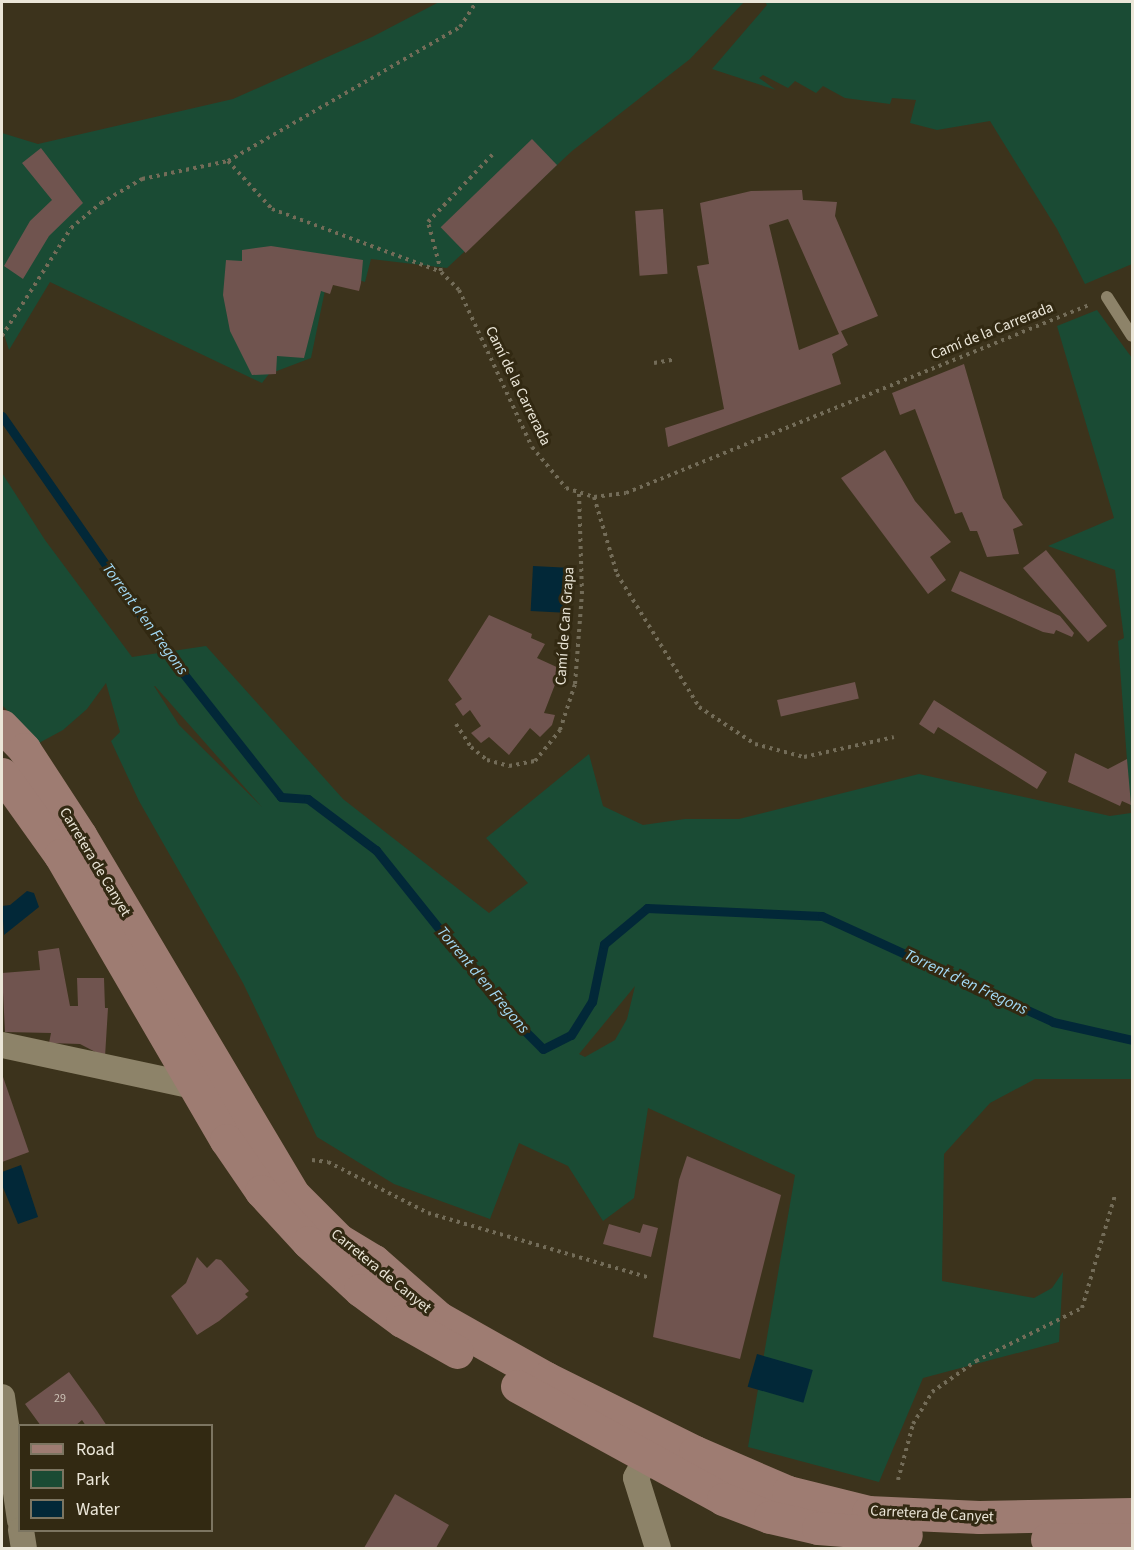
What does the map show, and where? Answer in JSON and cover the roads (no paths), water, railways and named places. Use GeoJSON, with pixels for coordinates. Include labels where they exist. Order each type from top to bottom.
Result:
{"type":"FeatureCollection","features":[{"type":"Feature","properties":{"kind":"street","name":"Carretera de Canyet"},"geometry":{"type":"LineString","coordinates":[[2,726],[24,749],[58,800],[169,990],[275,1157],[294,1195],[339,1240],[374,1261],[439,1318],[546,1378],[746,1476],[788,1492],[881,1513],[980,1517],[1132,1514]]}},
{"type":"Feature","properties":{"kind":"street","name":"Carretera de Canyet"},"geometry":{"type":"LineString","coordinates":[[2,774],[60,855],[194,1086],[261,1191],[308,1242],[360,1290],[402,1321],[646,1459],[723,1499],[770,1517],[818,1528],[860,1534],[1132,1540]]}},
{"type":"Feature","properties":{"kind":"street"},"geometry":{"type":"LineString","coordinates":[[2,1045],[211,1088],[271,1181],[294,1195]]}},
{"type":"Feature","properties":{"kind":"street"},"geometry":{"type":"LineString","coordinates":[[546,1378],[555,1392],[631,1434],[642,1444],[646,1459]]}},
{"type":"Feature","properties":{"kind":"street"},"geometry":{"type":"LineString","coordinates":[[2,1397],[18,1507]]}},
{"type":"Feature","properties":{"kind":"street"},"geometry":{"type":"LineString","coordinates":[[658,1548],[636,1478],[646,1459],[659,1454],[672,1458],[728,1486],[774,1502],[840,1516],[881,1513]]}},
{"type":"Feature","properties":{"kind":"street"},"geometry":{"type":"LineString","coordinates":[[21,1532],[24,1548]]}},
{"type":"Feature","properties":{"kind":"lane"},"geometry":{"type":"LineString","coordinates":[[1107,297],[1132,336]]}},
{"type":"Feature","properties":{"kind":"water"},"geometry":{"type":"Polygon","coordinates":[[[533,566],[572,568],[570,613],[531,611],[533,566]]]}},
{"type":"Feature","properties":{"kind":"water"},"geometry":{"type":"Polygon","coordinates":[[[27,891],[34,893],[39,907],[4,935],[2,906],[10,905],[27,891]]]}},
{"type":"Feature","properties":{"kind":"water"},"geometry":{"type":"Polygon","coordinates":[[[21,1165],[38,1217],[18,1224],[2,1185],[2,1172],[21,1165]]]}},
{"type":"Feature","properties":{"kind":"water"},"geometry":{"type":"Polygon","coordinates":[[[757,1354],[813,1370],[803,1403],[748,1387],[757,1354]]]}},
{"type":"Feature","properties":{"kind":"waterway","name":"Torrent d'en Fregons"},"geometry":{"type":"LineString","coordinates":[[2,416],[168,654],[281,797],[308,799],[376,850],[506,1012],[543,1049],[571,1035],[592,1002],[604,944],[647,908],[822,916],[1053,1022],[1132,1040]]}}]}
